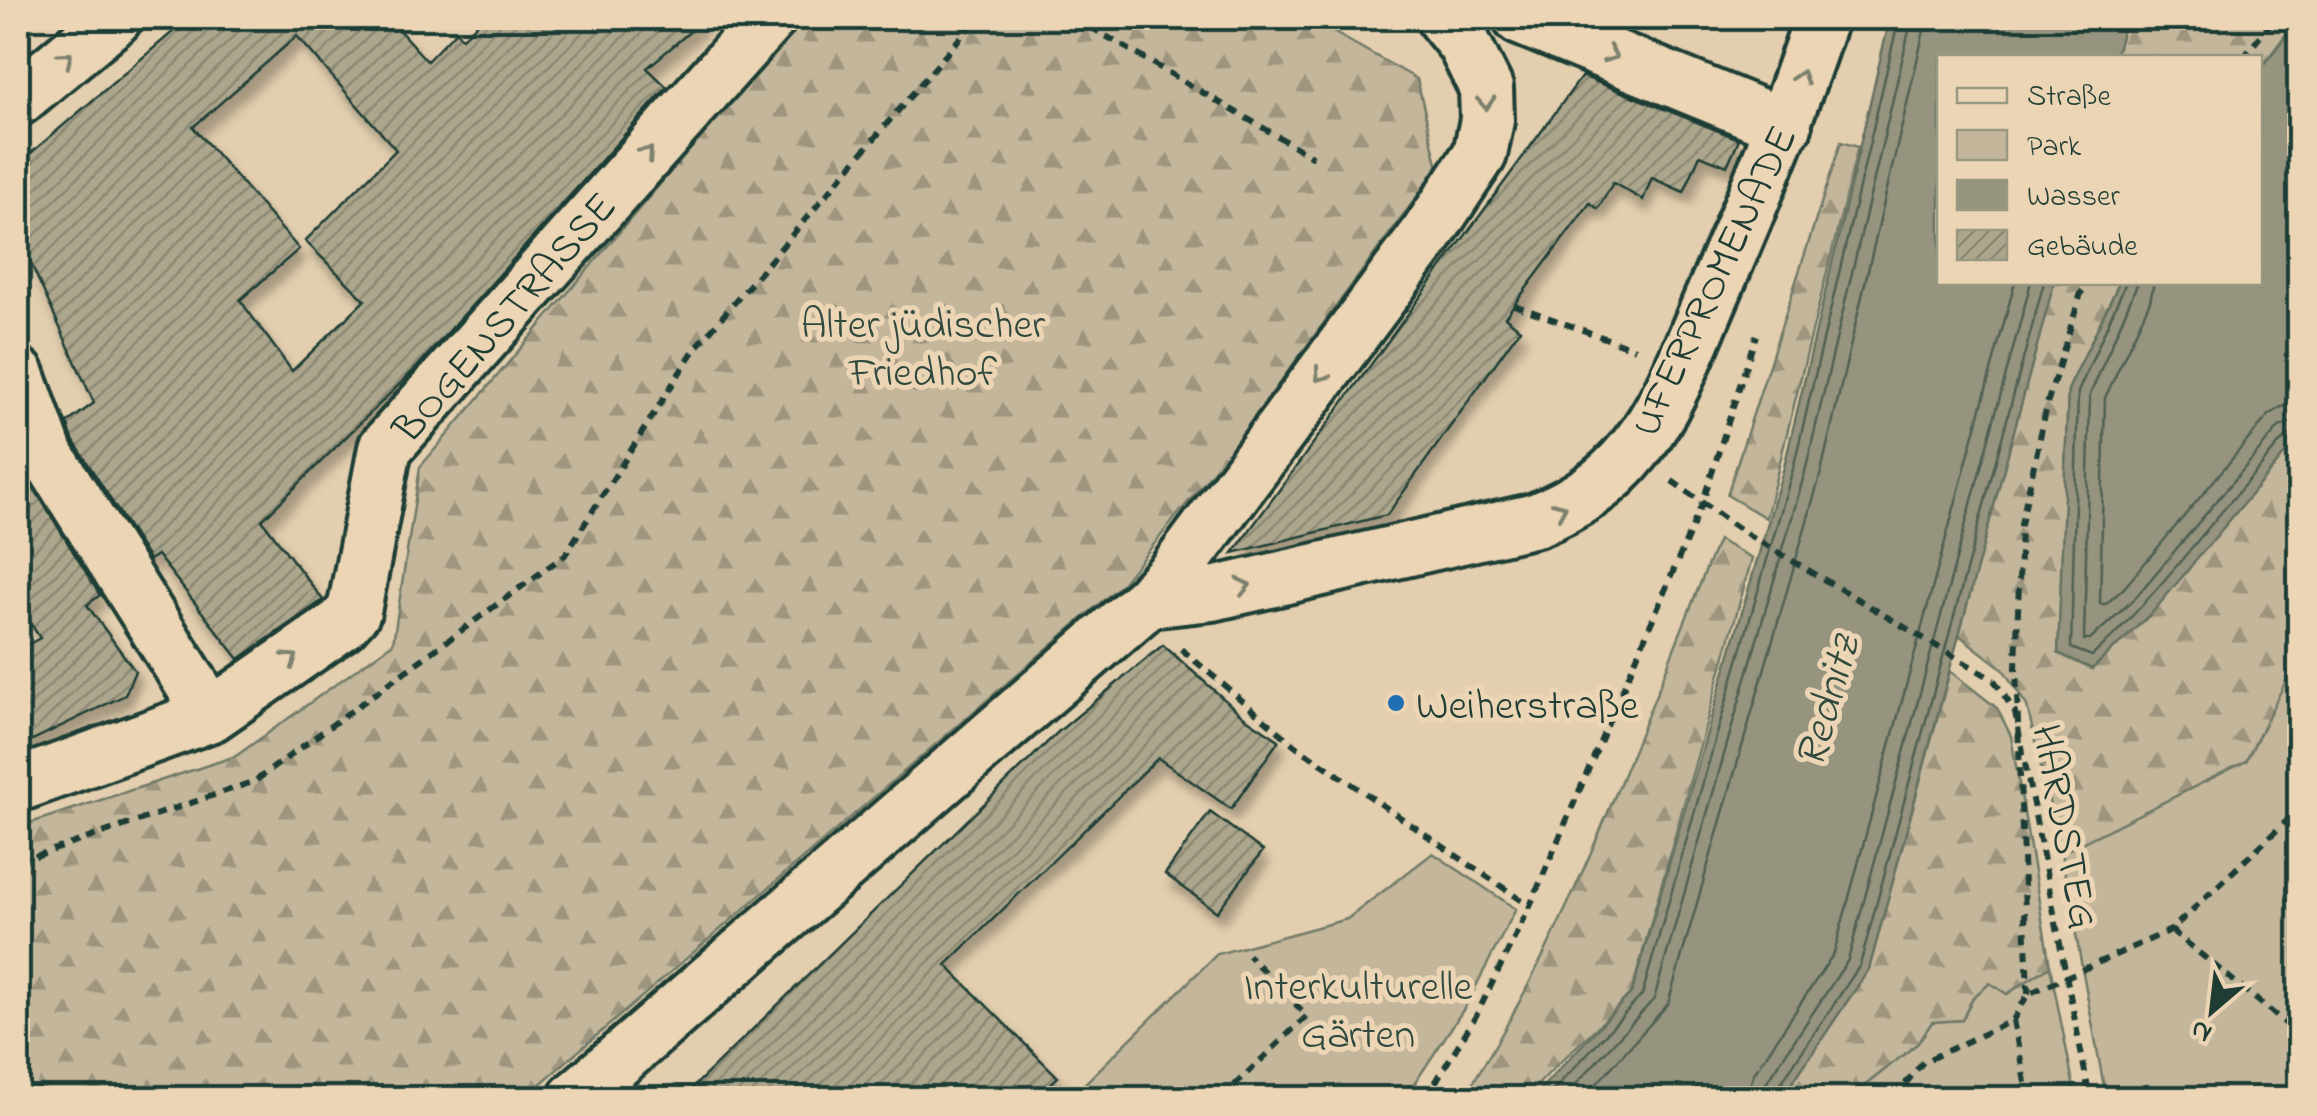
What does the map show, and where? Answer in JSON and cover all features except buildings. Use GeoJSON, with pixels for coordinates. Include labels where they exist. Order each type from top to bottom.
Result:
{"type":"FeatureCollection","features":[{"type":"Feature","properties":{"kind":"street"},"geometry":{"type":"LineString","coordinates":[[18,99],[114,18]]}},
{"type":"Feature","properties":{"kind":"street","name":"BOGENSTRASSE"},"geometry":{"type":"LineString","coordinates":[[18,786],[211,714],[342,624],[354,611],[385,448],[769,18]]}},
{"type":"Feature","properties":{"kind":"street"},"geometry":{"type":"LineString","coordinates":[[575,1098],[1143,606],[1425,237],[1480,154],[1487,120],[1486,88],[1464,44],[1443,18]]}},
{"type":"Feature","properties":{"kind":"street"},"geometry":{"type":"LineString","coordinates":[[1520,18],[1785,126]]}},
{"type":"Feature","properties":{"kind":"street","name":"UFERPROMENADE"},"geometry":{"type":"LineString","coordinates":[[1143,606],[1231,590],[1536,520],[1571,506],[1632,452],[1656,420],[1785,126],[1821,18]]}},
{"type":"Feature","properties":{"kind":"street"},"geometry":{"type":"LineString","coordinates":[[18,375],[46,453],[211,714]]}},
{"type":"Feature","properties":{"kind":"path"},"geometry":{"type":"LineString","coordinates":[[18,862],[255,782],[565,555],[694,350],[977,18]]}},
{"type":"Feature","properties":{"kind":"path"},"geometry":{"type":"LineString","coordinates":[[1075,18],[1313,157]]}},
{"type":"Feature","properties":{"kind":"path"},"geometry":{"type":"LineString","coordinates":[[2245,55],[2276,18]]}},
{"type":"Feature","properties":{"kind":"path"},"geometry":{"type":"LineString","coordinates":[[1894,1098],[1923,1062],[2013,1020],[2028,994],[2016,668],[2021,524],[2048,401],[2086,285]]}},
{"type":"Feature","properties":{"kind":"path"},"geometry":{"type":"LineString","coordinates":[[1514,306],[1682,366]]}},
{"type":"Feature","properties":{"kind":"path","name":"HARDSTEG"},"geometry":{"type":"LineString","coordinates":[[1530,906],[1702,504],[1994,680],[2015,712],[2090,1098]]}},
{"type":"Feature","properties":{"kind":"path"},"geometry":{"type":"LineString","coordinates":[[1143,606],[1284,737],[1530,906],[1476,1014],[1426,1098]]}},
{"type":"Feature","properties":{"kind":"path"},"geometry":{"type":"LineString","coordinates":[[2028,994],[2171,930],[2294,814],[2300,798]]}},
{"type":"Feature","properties":{"kind":"path"},"geometry":{"type":"LineString","coordinates":[[2171,930],[2300,1035]]}},
{"type":"Feature","properties":{"kind":"path"},"geometry":{"type":"LineString","coordinates":[[1221,1098],[1306,1016],[1248,955]]}},
{"type":"Feature","properties":{"kind":"path"},"geometry":{"type":"LineString","coordinates":[[2013,1020],[2028,1098]]}},
{"type":"Feature","properties":{"kind":"green space","name":"Alter jüdischer Friedhof"},"geometry":{"type":"Polygon","coordinates":[[[801,18],[1308,18],[1417,79],[1438,168],[1228,453],[1120,586],[524,1098],[18,1098],[18,827],[236,756],[393,643],[420,467],[801,18]]]}},
{"type":"Feature","properties":{"kind":"green space"},"geometry":{"type":"Polygon","coordinates":[[[2120,18],[2298,18],[2262,66],[2262,55],[2110,55],[2120,18]]]}},
{"type":"Feature","properties":{"kind":"green space"},"geometry":{"type":"Polygon","coordinates":[[[1841,142],[1858,147],[1766,518],[1727,495],[1841,142]]]}},
{"type":"Feature","properties":{"kind":"green space"},"geometry":{"type":"Polygon","coordinates":[[[2047,285],[2118,285],[2068,390],[2059,654],[2092,669],[2151,614],[2299,437],[2299,655],[2246,761],[2061,853],[2027,706],[2003,669],[1955,632],[2047,285]]]}},
{"type":"Feature","properties":{"kind":"green space"},"geometry":{"type":"Polygon","coordinates":[[[1718,540],[1752,558],[1632,991],[1526,1098],[1463,1098],[1538,966],[1571,896],[1718,540]]]}},
{"type":"Feature","properties":{"kind":"green space"},"geometry":{"type":"Polygon","coordinates":[[[2299,653],[2299,1098],[2106,1098],[2061,853],[2246,761],[2299,653]]]}},
{"type":"Feature","properties":{"kind":"green space"},"geometry":{"type":"Polygon","coordinates":[[[1950,671],[1997,708],[2011,736],[2050,966],[2007,994],[1990,983],[1973,997],[1962,1020],[1932,1022],[1918,1043],[1849,1098],[1782,1098],[1869,969],[1950,671]]]}},
{"type":"Feature","properties":{"kind":"green space","name":"Interkulturelle Gärten"},"geometry":{"type":"Polygon","coordinates":[[[1433,853],[1516,909],[1465,1007],[1405,1098],[1070,1098],[1217,954],[1347,919],[1433,853]]]}},
{"type":"Feature","properties":{"kind":"green space"},"geometry":{"type":"Polygon","coordinates":[[[2050,966],[2076,1098],[1850,1098],[1918,1043],[1932,1022],[1962,1020],[1973,997],[1990,983],[2007,994],[2050,966]]]}},
{"type":"Feature","properties":{"kind":"water","name":"Rednitz"},"geometry":{"type":"Polygon","coordinates":[[[1890,18],[2126,18],[2116,55],[1937,55],[1937,285],[2053,285],[1869,969],[1782,1098],[1532,1098],[1632,992],[1784,467],[1890,18]]]}},
{"type":"Feature","properties":{"kind":"water"},"geometry":{"type":"Polygon","coordinates":[[[2300,18],[2299,437],[2151,614],[2092,669],[2058,653],[2068,390],[2118,285],[2262,285],[2262,66],[2300,18]]]}},
{"type":"Feature","properties":{"kind":"place","name":"Weiherstraße"},"geometry":{"type":"Point","coordinates":[1396,703]}}]}
